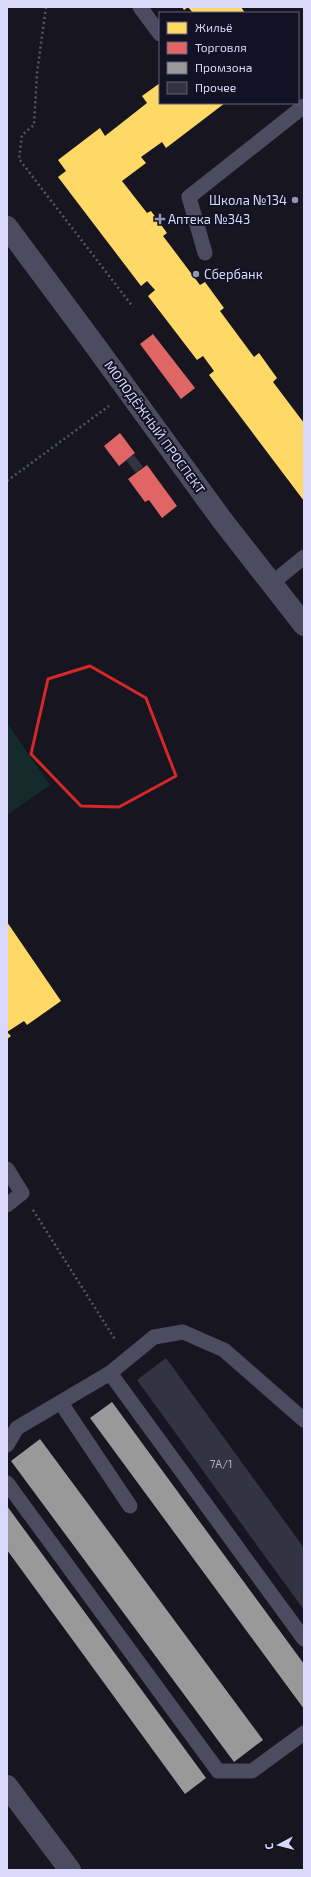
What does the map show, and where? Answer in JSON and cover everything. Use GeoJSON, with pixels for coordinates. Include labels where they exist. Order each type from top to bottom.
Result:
{"type":"FeatureCollection","features":[{"type":"Feature","properties":{"kind":"street","name":"МОЛОДЁЖНЫЙ ПРОСПЕКТ"},"geometry":{"type":"LineString","coordinates":[[7,227],[92,340],[222,520],[304,625]]}},
{"type":"Feature","properties":{"kind":"street"},"geometry":{"type":"LineString","coordinates":[[7,1786],[70,1870]]}},
{"type":"Feature","properties":{"kind":"lane"},"geometry":{"type":"LineString","coordinates":[[140,7],[159,33]]}},
{"type":"Feature","properties":{"kind":"lane"},"geometry":{"type":"LineString","coordinates":[[205,253],[189,197],[304,106]]}},
{"type":"Feature","properties":{"kind":"lane"},"geometry":{"type":"LineString","coordinates":[[272,583],[304,557]]}},
{"type":"Feature","properties":{"kind":"lane"},"geometry":{"type":"LineString","coordinates":[[7,1169],[22,1193],[7,1205]]}},
{"type":"Feature","properties":{"kind":"lane"},"geometry":{"type":"LineString","coordinates":[[7,1445],[17,1428],[110,1373],[128,1360],[154,1337],[183,1332],[224,1350],[304,1420]]}},
{"type":"Feature","properties":{"kind":"lane"},"geometry":{"type":"LineString","coordinates":[[110,1373],[304,1639]]}},
{"type":"Feature","properties":{"kind":"lane"},"geometry":{"type":"LineString","coordinates":[[61,1403],[130,1506]]}},
{"type":"Feature","properties":{"kind":"lane"},"geometry":{"type":"LineString","coordinates":[[7,1483],[218,1771],[252,1771],[304,1733]]}},
{"type":"Feature","properties":{"kind":"path"},"geometry":{"type":"LineString","coordinates":[[46,7],[37,73],[34,125],[22,135],[19,159],[133,307]]}},
{"type":"Feature","properties":{"kind":"path"},"geometry":{"type":"LineString","coordinates":[[7,482],[112,404]]}},
{"type":"Feature","properties":{"kind":"path"},"geometry":{"type":"LineString","coordinates":[[22,1193],[128,1360]]}},
{"type":"Feature","properties":{"kind":"highlighted area"},"geometry":{"type":"Polygon","coordinates":[[[90,666],[146,698],[176,776],[119,807],[81,806],[31,754],[48,679],[90,666]]]}},
{"type":"Feature","properties":{"kind":"green space"},"geometry":{"type":"Polygon","coordinates":[[[7,723],[50,785],[7,815],[7,723]]]}},
{"type":"Feature","properties":{"kind":"building: Жильё"},"geometry":{"type":"Polygon","coordinates":[[[188,7],[241,7],[244,12],[192,12],[188,7]]]}},
{"type":"Feature","properties":{"kind":"building: Жильё"},"geometry":{"type":"Polygon","coordinates":[[[159,84],[159,104],[224,104],[166,148],[162,142],[141,157],[146,163],[122,181],[147,213],[151,211],[167,233],[163,236],[200,285],[205,282],[224,308],[220,311],[254,357],[259,353],[277,378],[273,382],[304,423],[304,501],[209,375],[214,371],[203,356],[197,360],[148,296],[155,290],[147,281],[141,286],[58,177],[66,171],[58,160],[100,128],[105,136],[147,103],[142,96],[159,84]]]}},
{"type":"Feature","properties":{"kind":"building: Жильё"},"geometry":{"type":"Polygon","coordinates":[[[7,922],[61,1001],[27,1025],[24,1021],[7,1032],[7,922]]]}},
{"type":"Feature","properties":{"kind":"building: Жильё"},"geometry":{"type":"Polygon","coordinates":[[[7,1032],[11,1036],[7,1039],[7,1032]]]}},
{"type":"Feature","properties":{"kind":"building: Торговля"},"geometry":{"type":"Polygon","coordinates":[[[153,334],[195,388],[181,399],[140,344],[153,334]]]}},
{"type":"Feature","properties":{"kind":"building: Торговля"},"geometry":{"type":"Polygon","coordinates":[[[120,433],[135,453],[119,466],[104,446],[120,433]]]}},
{"type":"Feature","properties":{"kind":"building: Торговля"},"geometry":{"type":"Polygon","coordinates":[[[147,465],[177,506],[162,518],[149,500],[145,502],[128,479],[147,465]]]}},
{"type":"Feature","properties":{"kind":"building: Промзона"},"geometry":{"type":"Polygon","coordinates":[[[112,1402],[304,1664],[304,1709],[90,1418],[112,1402]]]}},
{"type":"Feature","properties":{"kind":"building: Промзона"},"geometry":{"type":"Polygon","coordinates":[[[40,1439],[263,1740],[234,1762],[11,1461],[40,1439]]]}},
{"type":"Feature","properties":{"kind":"building: Промзона"},"geometry":{"type":"Polygon","coordinates":[[[7,1506],[206,1778],[185,1794],[7,1550],[7,1506]]]}},
{"type":"Feature","properties":{"kind":"building: Прочее"},"geometry":{"type":"Polygon","coordinates":[[[134,455],[143,467],[136,473],[126,460],[134,455]]]}},
{"type":"Feature","properties":{"kind":"building: Прочее"},"geometry":{"type":"Polygon","coordinates":[[[166,1358],[304,1548],[304,1610],[137,1380],[166,1358]]]}},
{"type":"Feature","properties":{"kind":"place","name":"Школа №134"},"geometry":{"type":"Point","coordinates":[295,200]}},
{"type":"Feature","properties":{"kind":"place","name":"Аптека №343"},"geometry":{"type":"Point","coordinates":[160,219]}},
{"type":"Feature","properties":{"kind":"place","name":"Сбербанк"},"geometry":{"type":"Point","coordinates":[196,274]}}]}
